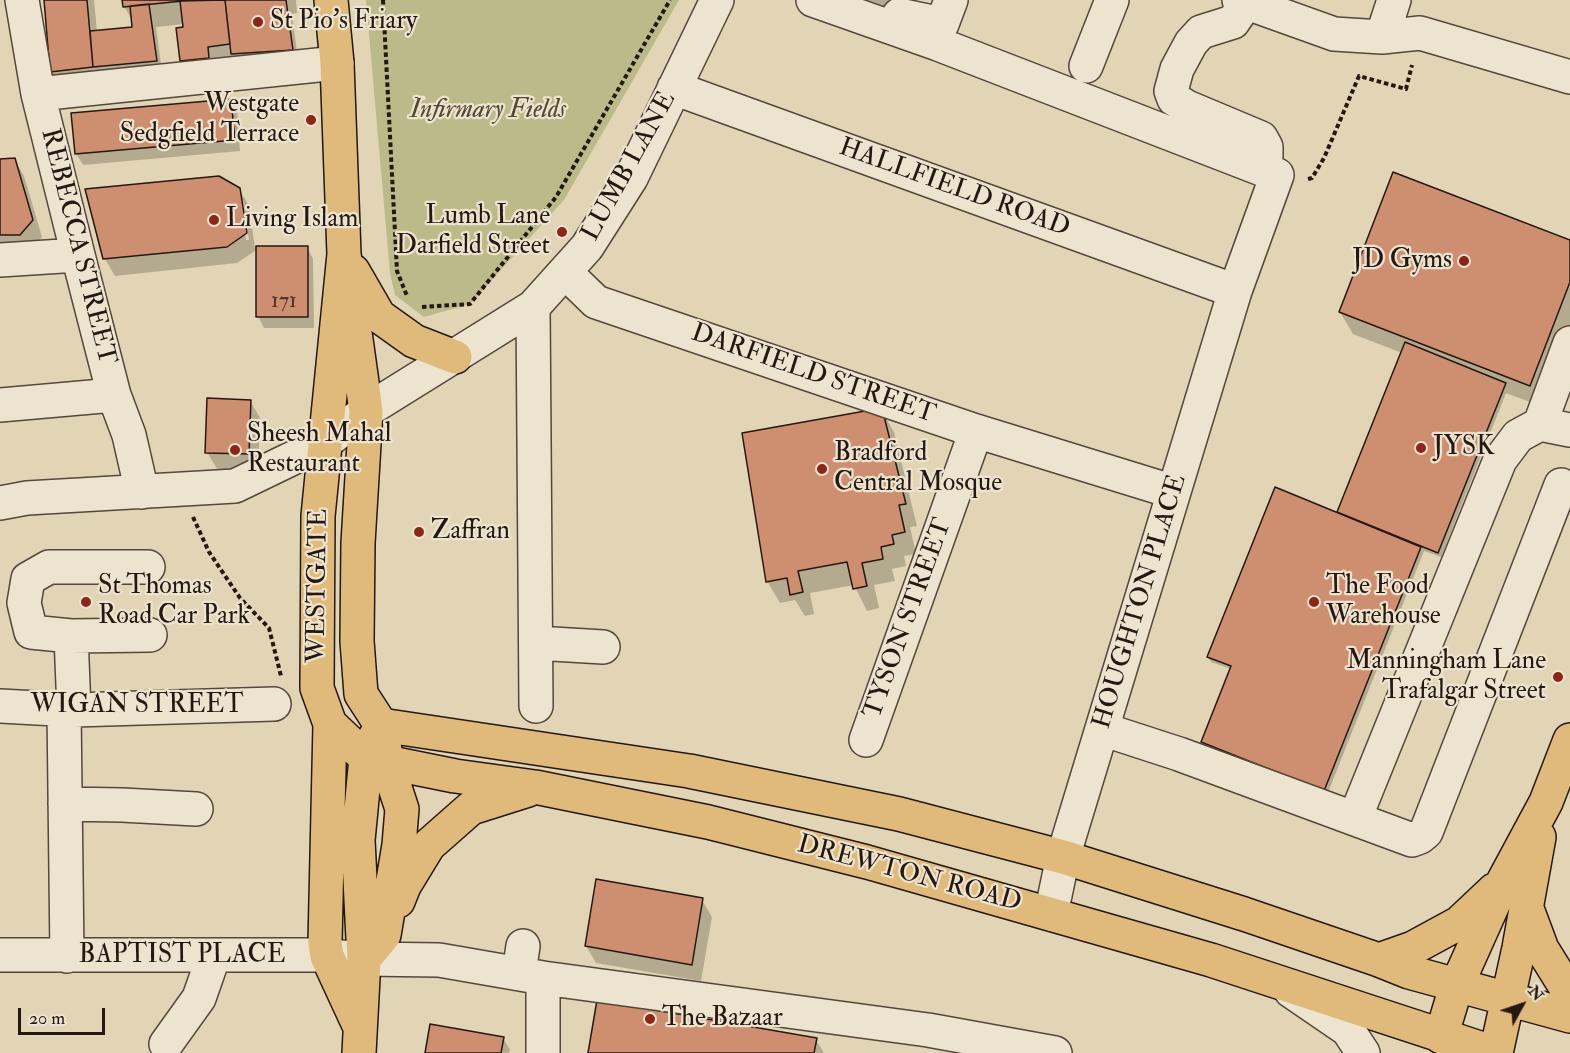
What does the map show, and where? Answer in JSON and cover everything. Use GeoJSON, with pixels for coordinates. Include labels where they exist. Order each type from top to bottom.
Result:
{"type":"FeatureCollection","features":[{"type":"Feature","properties":{"kind":"main road","name":"WESTGATE"},"geometry":{"type":"LineString","coordinates":[[331,0],[337,63],[344,254],[366,411],[358,543],[357,640],[361,694],[381,725],[376,760],[358,840],[374,947],[359,1040]]}},
{"type":"Feature","properties":{"kind":"main road","name":"WESTGATE"},"geometry":{"type":"LineString","coordinates":[[344,254],[318,516],[317,688],[330,724],[376,760]]}},
{"type":"Feature","properties":{"kind":"main road"},"geometry":{"type":"LineString","coordinates":[[344,254],[379,316],[414,341],[455,357]]}},
{"type":"Feature","properties":{"kind":"main road"},"geometry":{"type":"LineString","coordinates":[[330,724],[325,932],[327,956],[359,1040]]}},
{"type":"Feature","properties":{"kind":"main road","name":"DREWTON ROAD"},"geometry":{"type":"LineString","coordinates":[[381,725],[689,771],[899,814],[1064,856],[1244,914],[1456,987],[1570,1016]]}},
{"type":"Feature","properties":{"kind":"main road"},"geometry":{"type":"LineString","coordinates":[[1440,1045],[1456,987],[1515,892],[1546,801],[1570,740]]}},
{"type":"Feature","properties":{"kind":"main road","name":"DREWTON ROAD"},"geometry":{"type":"LineString","coordinates":[[376,760],[455,776],[535,787],[708,822],[867,862],[1211,960],[1279,983],[1440,1045],[1496,1053]]}},
{"type":"Feature","properties":{"kind":"main road"},"geometry":{"type":"LineString","coordinates":[[374,947],[404,886],[429,845],[471,808],[535,787]]}},
{"type":"Feature","properties":{"kind":"main road"},"geometry":{"type":"LineString","coordinates":[[1379,960],[1413,948],[1515,892]]}},
{"type":"Feature","properties":{"kind":"main road"},"geometry":{"type":"LineString","coordinates":[[1515,892],[1542,949],[1570,994]]}},
{"type":"Feature","properties":{"kind":"main road"},"geometry":{"type":"LineString","coordinates":[[1496,1053],[1519,948],[1515,892]]}},
{"type":"Feature","properties":{"kind":"street","name":"REBECCA STREET"},"geometry":{"type":"LineString","coordinates":[[22,0],[38,94],[114,394],[129,435],[142,492]]}},
{"type":"Feature","properties":{"kind":"street","name":"LUMB LANE"},"geometry":{"type":"LineString","coordinates":[[0,503],[27,498],[235,486],[326,442],[366,411],[533,307],[588,247],[631,178],[717,0]]}},
{"type":"Feature","properties":{"kind":"street"},"geometry":{"type":"LineString","coordinates":[[813,0],[938,44],[1267,179]]}},
{"type":"Feature","properties":{"kind":"street"},"geometry":{"type":"LineString","coordinates":[[862,17],[895,14],[942,24],[951,0]]}},
{"type":"Feature","properties":{"kind":"street"},"geometry":{"type":"LineString","coordinates":[[1086,66],[1112,0]]}},
{"type":"Feature","properties":{"kind":"street"},"geometry":{"type":"LineString","coordinates":[[1383,37],[1394,0]]}},
{"type":"Feature","properties":{"kind":"street"},"geometry":{"type":"LineString","coordinates":[[1243,1],[1334,34],[1383,37],[1419,33],[1570,77]]}},
{"type":"Feature","properties":{"kind":"street","name":"HOUGHTON PLACE"},"geometry":{"type":"LineString","coordinates":[[1052,914],[1064,856],[1267,179],[1266,147],[1261,138],[1187,107],[1174,99],[1172,91],[1177,69],[1191,44],[1201,32],[1233,22],[1243,1]]}},
{"type":"Feature","properties":{"kind":"street"},"geometry":{"type":"LineString","coordinates":[[38,94],[337,63]]}},
{"type":"Feature","properties":{"kind":"street","name":"HALLFIELD ROAD"},"geometry":{"type":"LineString","coordinates":[[674,88],[1235,291]]}},
{"type":"Feature","properties":{"kind":"street"},"geometry":{"type":"LineString","coordinates":[[0,260],[78,255]]}},
{"type":"Feature","properties":{"kind":"street","name":"DARFIELD STREET"},"geometry":{"type":"LineString","coordinates":[[565,272],[596,302],[975,431],[1174,492]]}},
{"type":"Feature","properties":{"kind":"street"},"geometry":{"type":"LineString","coordinates":[[533,307],[537,706]]}},
{"type":"Feature","properties":{"kind":"street"},"geometry":{"type":"LineString","coordinates":[[1355,818],[1500,460],[1518,436],[1555,427],[1570,343]]}},
{"type":"Feature","properties":{"kind":"street"},"geometry":{"type":"LineString","coordinates":[[0,405],[114,394]]}},
{"type":"Feature","properties":{"kind":"street","name":"TYSON STREET"},"geometry":{"type":"LineString","coordinates":[[866,740],[975,431]]}},
{"type":"Feature","properties":{"kind":"street"},"geometry":{"type":"LineString","coordinates":[[1102,729],[1179,754],[1412,840],[1426,832],[1561,484]]}},
{"type":"Feature","properties":{"kind":"street"},"geometry":{"type":"LineString","coordinates":[[148,567],[49,567],[28,579],[24,603],[31,632],[71,636],[150,635]]}},
{"type":"Feature","properties":{"kind":"street"},"geometry":{"type":"LineString","coordinates":[[67,956],[65,804],[71,636]]}},
{"type":"Feature","properties":{"kind":"street"},"geometry":{"type":"LineString","coordinates":[[536,643],[603,647]]}},
{"type":"Feature","properties":{"kind":"street","name":"WIGAN STREET"},"geometry":{"type":"LineString","coordinates":[[0,706],[69,709],[278,692]]}},
{"type":"Feature","properties":{"kind":"street"},"geometry":{"type":"LineString","coordinates":[[65,804],[196,808]]}},
{"type":"Feature","properties":{"kind":"street","name":"BAPTIST PLACE"},"geometry":{"type":"LineString","coordinates":[[0,955],[327,956],[374,947],[439,960],[528,966],[928,1030],[1056,1053]]}},
{"type":"Feature","properties":{"kind":"street"},"geometry":{"type":"LineString","coordinates":[[166,1044],[199,998],[214,955]]}},
{"type":"Feature","properties":{"kind":"street"},"geometry":{"type":"LineString","coordinates":[[528,966],[543,1053]]}},
{"type":"Feature","properties":{"kind":"street"},"geometry":{"type":"LineString","coordinates":[[1279,983],[1348,1030],[1363,1053]]}},
{"type":"Feature","properties":{"kind":"path"},"geometry":{"type":"LineString","coordinates":[[383,0],[397,271],[405,295],[423,308],[470,304],[535,224],[556,197],[670,0]]}},
{"type":"Feature","properties":{"kind":"path"},"geometry":{"type":"LineString","coordinates":[[1267,179],[1312,178],[1324,158],[1359,76],[1406,89],[1419,33]]}},
{"type":"Feature","properties":{"kind":"path"},"geometry":{"type":"LineString","coordinates":[[180,489],[209,552],[240,598],[269,628],[278,692]]}},
{"type":"Feature","properties":{"kind":"green space","name":"Infirmary Fields"},"geometry":{"type":"Polygon","coordinates":[[[366,0],[679,0],[564,200],[470,304],[424,317],[395,295],[390,273],[366,0]]]}},
{"type":"Feature","properties":{"kind":"building"},"geometry":{"type":"Polygon","coordinates":[[[44,0],[87,0],[93,67],[50,72],[44,0]]]}},
{"type":"Feature","properties":{"kind":"building"},"geometry":{"type":"Polygon","coordinates":[[[122,0],[193,0],[123,7],[122,0]]]}},
{"type":"Feature","properties":{"kind":"building"},"geometry":{"type":"Polygon","coordinates":[[[225,0],[230,44],[208,47],[209,58],[180,61],[176,28],[183,27],[180,1],[225,0]]]}},
{"type":"Feature","properties":{"kind":"building","name":"St Pio's Friary"},"geometry":{"type":"Polygon","coordinates":[[[225,0],[286,0],[293,50],[231,54],[225,0]]]}},
{"type":"Feature","properties":{"kind":"building"},"geometry":{"type":"Polygon","coordinates":[[[149,4],[157,61],[93,67],[90,31],[132,27],[130,6],[149,4]]]}},
{"type":"Feature","properties":{"kind":"building"},"geometry":{"type":"Polygon","coordinates":[[[231,99],[235,140],[75,154],[71,113],[231,99]]]}},
{"type":"Feature","properties":{"kind":"building"},"geometry":{"type":"Polygon","coordinates":[[[15,158],[33,220],[20,235],[0,235],[0,159],[15,158]]]}},
{"type":"Feature","properties":{"kind":"building","name":"JD Gyms"},"geometry":{"type":"Polygon","coordinates":[[[1393,172],[1570,240],[1570,282],[1530,386],[1339,312],[1393,172]]]}},
{"type":"Feature","properties":{"kind":"building"},"geometry":{"type":"Polygon","coordinates":[[[219,176],[240,188],[247,233],[227,247],[103,259],[85,189],[219,176]]]}},
{"type":"Feature","properties":{"kind":"building"},"geometry":{"type":"Polygon","coordinates":[[[256,246],[308,246],[308,317],[256,317],[256,246]]]}},
{"type":"Feature","properties":{"kind":"building","name":"JYSK"},"geometry":{"type":"Polygon","coordinates":[[[1405,342],[1506,383],[1438,553],[1337,512],[1405,342]]]}},
{"type":"Feature","properties":{"kind":"building"},"geometry":{"type":"Polygon","coordinates":[[[207,398],[251,400],[249,454],[205,453],[207,398]]]}},
{"type":"Feature","properties":{"kind":"building","name":"Bradford Central Mosque"},"geometry":{"type":"Polygon","coordinates":[[[882,408],[906,504],[899,505],[905,532],[892,535],[894,544],[881,547],[883,559],[862,563],[867,586],[853,589],[847,562],[798,571],[803,592],[790,595],[787,578],[766,582],[742,433],[882,408]]]}},
{"type":"Feature","properties":{"kind":"building","name":"The Food Warehouse"},"geometry":{"type":"Polygon","coordinates":[[[1275,487],[1421,547],[1324,791],[1201,742],[1231,666],[1207,657],[1275,487]]]}},
{"type":"Feature","properties":{"kind":"building"},"geometry":{"type":"Polygon","coordinates":[[[596,879],[703,898],[692,965],[585,946],[596,879]]]}},
{"type":"Feature","properties":{"kind":"building","name":"The Bazaar"},"geometry":{"type":"Polygon","coordinates":[[[597,1000],[817,1038],[814,1053],[588,1053],[597,1000]]]}},
{"type":"Feature","properties":{"kind":"building"},"geometry":{"type":"Polygon","coordinates":[[[430,1024],[504,1037],[501,1053],[425,1053],[430,1024]]]}},
{"type":"Feature","properties":{"kind":"place","name":"St Pio's Friary"},"geometry":{"type":"Point","coordinates":[258,22]}},
{"type":"Feature","properties":{"kind":"place","name":"Westgate Sedgfield Terrace"},"geometry":{"type":"Point","coordinates":[311,120]}},
{"type":"Feature","properties":{"kind":"place","name":"Living Islam"},"geometry":{"type":"Point","coordinates":[214,220]}},
{"type":"Feature","properties":{"kind":"place","name":"Lumb Lane Darfield Street"},"geometry":{"type":"Point","coordinates":[562,232]}},
{"type":"Feature","properties":{"kind":"place","name":"JD Gyms"},"geometry":{"type":"Point","coordinates":[1464,261]}},
{"type":"Feature","properties":{"kind":"place","name":"JYSK"},"geometry":{"type":"Point","coordinates":[1421,448]}},
{"type":"Feature","properties":{"kind":"place","name":"Sheesh Mahal Restaurant"},"geometry":{"type":"Point","coordinates":[235,450]}},
{"type":"Feature","properties":{"kind":"place","name":"Bradford Central Mosque"},"geometry":{"type":"Point","coordinates":[822,469]}},
{"type":"Feature","properties":{"kind":"place","name":"Zaffran"},"geometry":{"type":"Point","coordinates":[419,532]}},
{"type":"Feature","properties":{"kind":"place","name":"St Thomas Road Car Park"},"geometry":{"type":"Point","coordinates":[86,602]}},
{"type":"Feature","properties":{"kind":"place","name":"The Food Warehouse"},"geometry":{"type":"Point","coordinates":[1314,602]}},
{"type":"Feature","properties":{"kind":"place","name":"Manningham Lane Trafalgar Street"},"geometry":{"type":"Point","coordinates":[1558,677]}},
{"type":"Feature","properties":{"kind":"place","name":"The Bazaar"},"geometry":{"type":"Point","coordinates":[650,1019]}}]}
